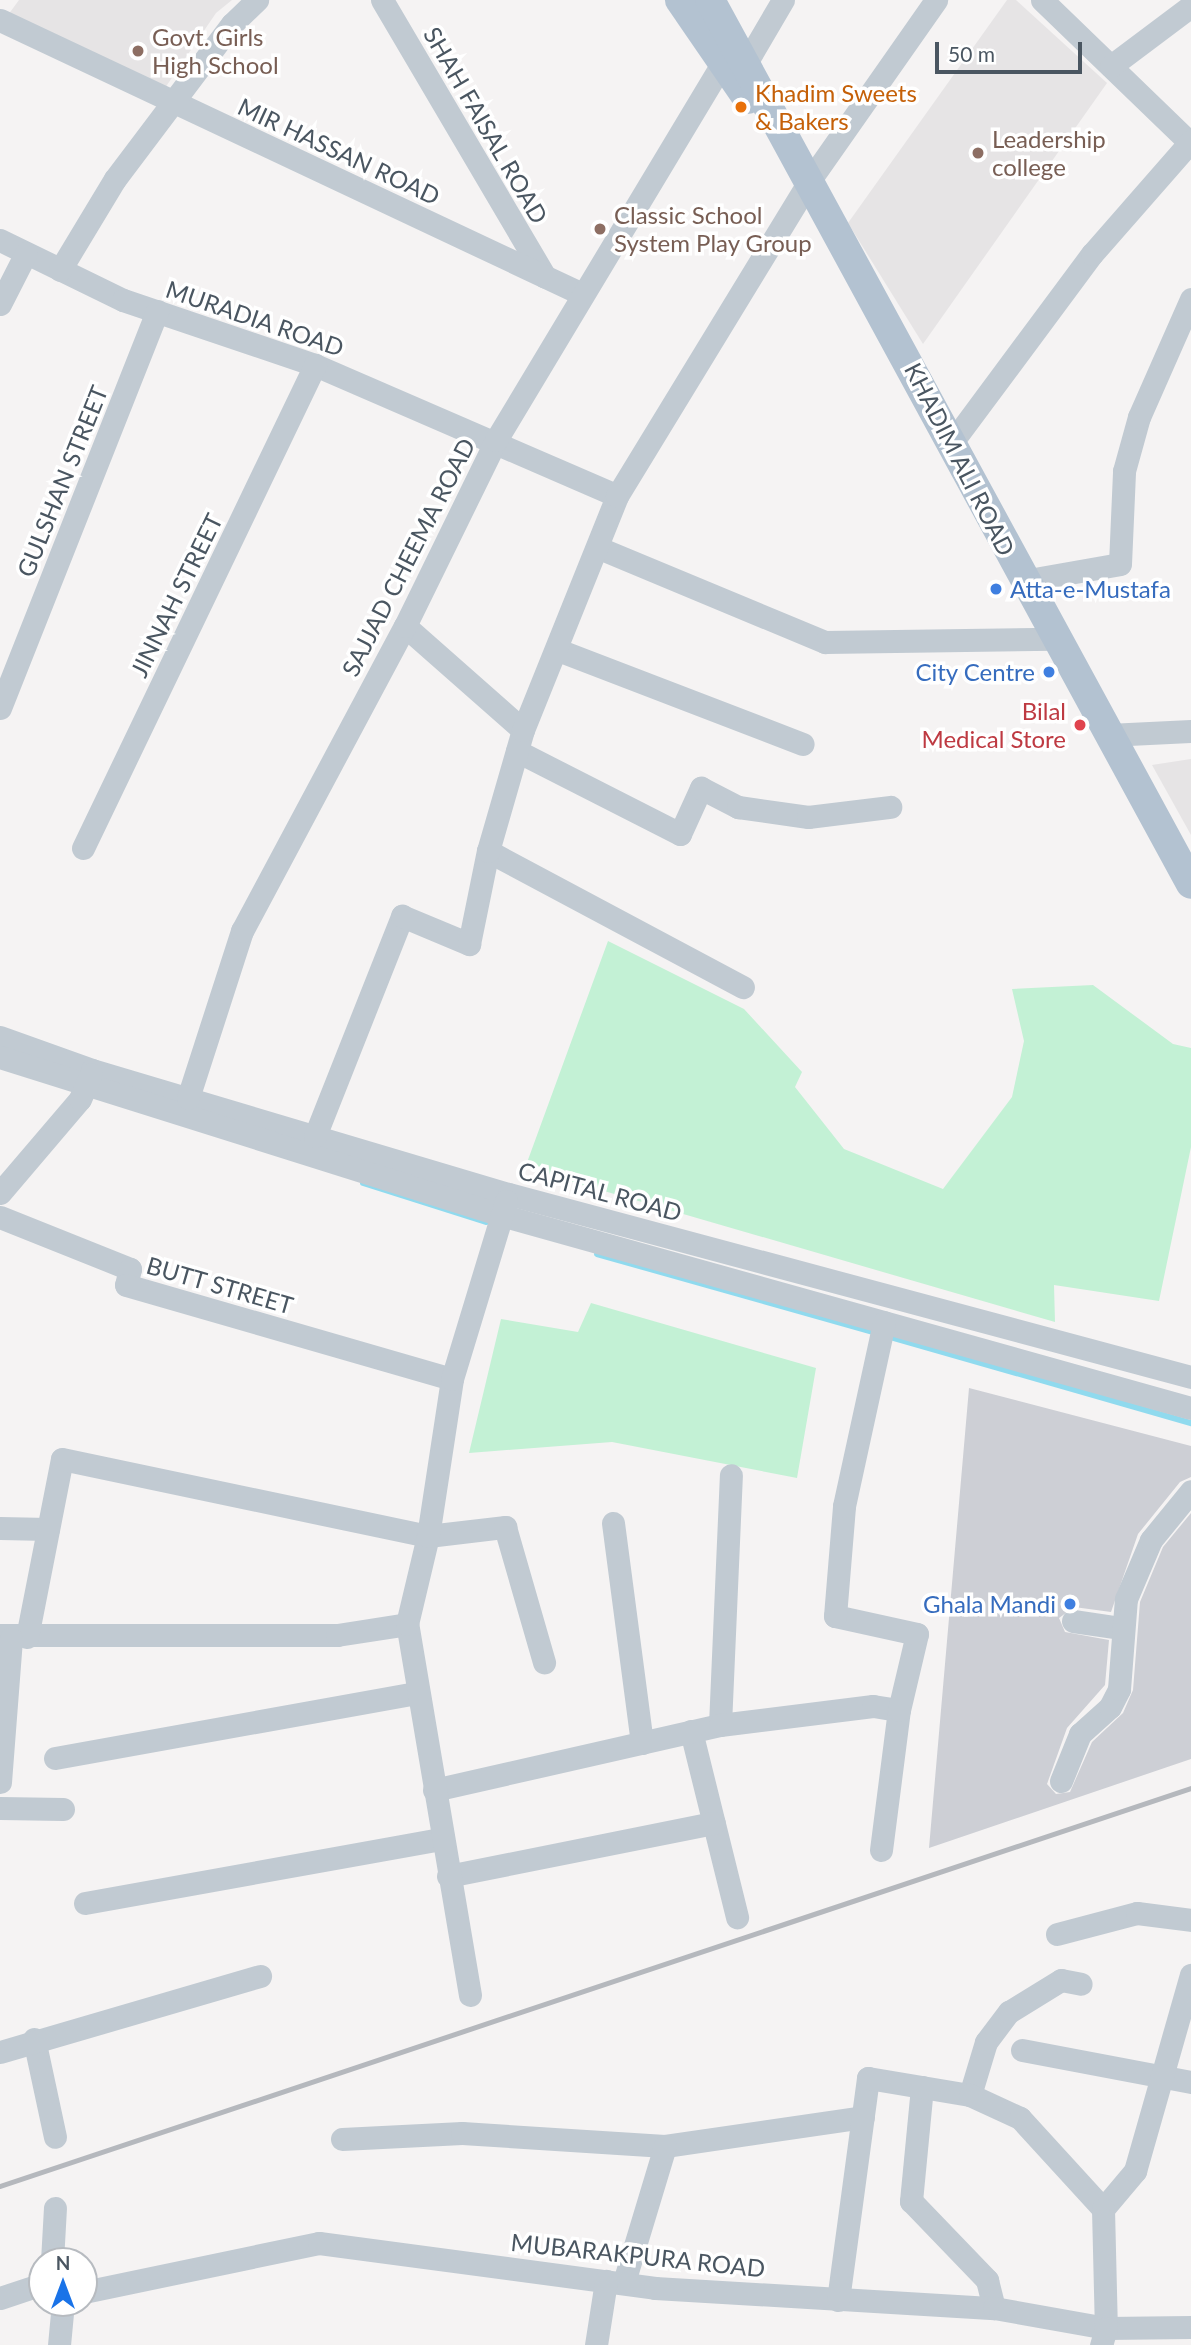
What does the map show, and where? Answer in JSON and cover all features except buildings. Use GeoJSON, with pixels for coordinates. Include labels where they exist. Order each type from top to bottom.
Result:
{"type":"FeatureCollection","features":[{"type":"Feature","properties":{"kind":"main road","name":"KHADIM ALI ROAD"},"geometry":{"type":"LineString","coordinates":[[680,0],[734,63],[810,180],[953,441],[1054,639],[1191,884]]}},
{"type":"Feature","properties":{"kind":"main road","name":"KHADIM ALI ROAD"},"geometry":{"type":"LineString","coordinates":[[709,0],[734,63]]}},
{"type":"Feature","properties":{"kind":"street"},"geometry":{"type":"LineString","coordinates":[[60,270],[115,179],[172,102],[257,0]]}},
{"type":"Feature","properties":{"kind":"street","name":"SHAH FAISAL ROAD"},"geometry":{"type":"LineString","coordinates":[[382,0],[545,277]]}},
{"type":"Feature","properties":{"kind":"street","name":"SAJJAD CHEEMA ROAD"},"geometry":{"type":"LineString","coordinates":[[180,1110],[242,931],[405,626],[496,440],[580,293],[734,63],[783,0]]}},
{"type":"Feature","properties":{"kind":"street"},"geometry":{"type":"LineString","coordinates":[[315,1136],[402,916],[469,944],[488,851],[520,740],[599,548],[617,496],[810,180],[936,0]]}},
{"type":"Feature","properties":{"kind":"street"},"geometry":{"type":"LineString","coordinates":[[953,441],[1091,254],[1190,143],[1111,66],[1052,3]]}},
{"type":"Feature","properties":{"kind":"street"},"geometry":{"type":"LineString","coordinates":[[1111,66],[1191,6]]}},
{"type":"Feature","properties":{"kind":"street","name":"MIR HASSAN ROAD"},"geometry":{"type":"LineString","coordinates":[[0,20],[580,293]]}},
{"type":"Feature","properties":{"kind":"street","name":"MURADIA ROAD"},"geometry":{"type":"LineString","coordinates":[[0,240],[60,270],[157,311],[315,365],[496,440],[617,496]]}},
{"type":"Feature","properties":{"kind":"street"},"geometry":{"type":"LineString","coordinates":[[0,304],[26,253]]}},
{"type":"Feature","properties":{"kind":"street"},"geometry":{"type":"LineString","coordinates":[[1023,581],[1120,564],[1124,471],[1139,417],[1191,299]]}},
{"type":"Feature","properties":{"kind":"street","name":"GULSHAN STREET"},"geometry":{"type":"LineString","coordinates":[[0,708],[157,311]]}},
{"type":"Feature","properties":{"kind":"street","name":"JINNAH STREET"},"geometry":{"type":"LineString","coordinates":[[83,848],[315,365]]}},
{"type":"Feature","properties":{"kind":"street"},"geometry":{"type":"LineString","coordinates":[[599,548],[825,642],[1054,639]]}},
{"type":"Feature","properties":{"kind":"street"},"geometry":{"type":"LineString","coordinates":[[405,626],[520,740],[680,834],[701,788],[738,807],[808,817],[890,807]]}},
{"type":"Feature","properties":{"kind":"street"},"geometry":{"type":"LineString","coordinates":[[558,650],[803,744]]}},
{"type":"Feature","properties":{"kind":"street"},"geometry":{"type":"LineString","coordinates":[[1108,735],[1191,731]]}},
{"type":"Feature","properties":{"kind":"street"},"geometry":{"type":"LineString","coordinates":[[488,851],[743,987]]}},
{"type":"Feature","properties":{"kind":"street","name":"CAPITAL ROAD"},"geometry":{"type":"LineString","coordinates":[[0,1037],[86,1087],[180,1110],[315,1136],[505,1204],[1191,1377]]}},
{"type":"Feature","properties":{"kind":"street"},"geometry":{"type":"LineString","coordinates":[[0,1058],[86,1087],[0,1194]]}},
{"type":"Feature","properties":{"kind":"street"},"geometry":{"type":"LineString","coordinates":[[180,1110],[505,1204],[884,1322],[1191,1408]]}},
{"type":"Feature","properties":{"kind":"street"},"geometry":{"type":"LineString","coordinates":[[470,1995],[407,1624],[428,1536],[452,1379],[505,1204]]}},
{"type":"Feature","properties":{"kind":"street","name":"BUTT STREET"},"geometry":{"type":"LineString","coordinates":[[0,1217],[130,1269],[126,1285],[452,1379]]}},
{"type":"Feature","properties":{"kind":"street"},"geometry":{"type":"LineString","coordinates":[[881,1850],[899,1710],[917,1634],[835,1616],[844,1506],[884,1322]]}},
{"type":"Feature","properties":{"kind":"street"},"geometry":{"type":"LineString","coordinates":[[0,1782],[12,1636],[48,1529],[61,1460],[428,1536],[505,1527],[544,1662]]}},
{"type":"Feature","properties":{"kind":"street"},"geometry":{"type":"LineString","coordinates":[[720,1725],[732,1475]]}},
{"type":"Feature","properties":{"kind":"street"},"geometry":{"type":"LineString","coordinates":[[1061,1781],[1080,1734],[1110,1707],[1119,1689],[1121,1628],[1126,1599],[1151,1540],[1191,1491]]}},
{"type":"Feature","properties":{"kind":"street"},"geometry":{"type":"LineString","coordinates":[[613,1522],[642,1743]]}},
{"type":"Feature","properties":{"kind":"street"},"geometry":{"type":"LineString","coordinates":[[0,1528],[48,1529]]}},
{"type":"Feature","properties":{"kind":"street"},"geometry":{"type":"LineString","coordinates":[[1073,1621],[1121,1628]]}},
{"type":"Feature","properties":{"kind":"street"},"geometry":{"type":"LineString","coordinates":[[12,1636],[337,1635],[407,1624]]}},
{"type":"Feature","properties":{"kind":"street"},"geometry":{"type":"LineString","coordinates":[[55,1758],[418,1693]]}},
{"type":"Feature","properties":{"kind":"street"},"geometry":{"type":"LineString","coordinates":[[434,1790],[720,1725],[873,1706],[899,1710]]}},
{"type":"Feature","properties":{"kind":"street"},"geometry":{"type":"LineString","coordinates":[[691,1731],[737,1917]]}},
{"type":"Feature","properties":{"kind":"street"},"geometry":{"type":"LineString","coordinates":[[0,1808],[64,1809]]}},
{"type":"Feature","properties":{"kind":"street"},"geometry":{"type":"LineString","coordinates":[[448,1876],[714,1823]]}},
{"type":"Feature","properties":{"kind":"street"},"geometry":{"type":"LineString","coordinates":[[85,1903],[442,1839]]}},
{"type":"Feature","properties":{"kind":"street"},"geometry":{"type":"LineString","coordinates":[[1057,1934],[1137,1913],[1191,1920]]}},
{"type":"Feature","properties":{"kind":"street"},"geometry":{"type":"LineString","coordinates":[[1103,2337],[1103,2208],[1135,2171],[1191,1975]]}},
{"type":"Feature","properties":{"kind":"street"},"geometry":{"type":"LineString","coordinates":[[0,2052],[34,2039],[260,1976]]}},
{"type":"Feature","properties":{"kind":"street"},"geometry":{"type":"LineString","coordinates":[[970,2095],[986,2042],[1009,2012],[1060,1980],[1081,1984]]}},
{"type":"Feature","properties":{"kind":"street"},"geometry":{"type":"LineString","coordinates":[[34,2039],[55,2137]]}},
{"type":"Feature","properties":{"kind":"street"},"geometry":{"type":"LineString","coordinates":[[1022,2050],[1191,2082]]}},
{"type":"Feature","properties":{"kind":"street"},"geometry":{"type":"LineString","coordinates":[[838,2300],[868,2078],[970,2095],[1020,2118],[1103,2208]]}},
{"type":"Feature","properties":{"kind":"street"},"geometry":{"type":"LineString","coordinates":[[922,2087],[911,2201],[987,2280],[993,2308]]}},
{"type":"Feature","properties":{"kind":"street"},"geometry":{"type":"LineString","coordinates":[[342,2139],[462,2133],[665,2146],[863,2117]]}},
{"type":"Feature","properties":{"kind":"street"},"geometry":{"type":"LineString","coordinates":[[596,2345],[615,2282],[665,2146]]}},
{"type":"Feature","properties":{"kind":"street"},"geometry":{"type":"LineString","coordinates":[[53,2247],[55,2208]]}},
{"type":"Feature","properties":{"kind":"street","name":"MUBARAKPURA ROAD"},"geometry":{"type":"LineString","coordinates":[[98,2289],[319,2243],[615,2282],[838,2300],[993,2308],[1103,2337],[1191,2327]]}},
{"type":"Feature","properties":{"kind":"street"},"geometry":{"type":"LineString","coordinates":[[0,2298],[28,2289]]}},
{"type":"Feature","properties":{"kind":"street"},"geometry":{"type":"LineString","coordinates":[[59,2345],[62,2317]]}},
{"type":"Feature","properties":{"kind":"shaded area","name":"Govt. Girls High School"},"geometry":{"type":"Polygon","coordinates":[[[19,0],[232,0],[216,13],[165,88],[8,15],[19,0]]]}},
{"type":"Feature","properties":{"kind":"shaded area","name":"Leadership college"},"geometry":{"type":"Polygon","coordinates":[[[1007,0],[1016,0],[1107,83],[923,344],[848,223],[1007,0]]]}},
{"type":"Feature","properties":{"kind":"shaded area"},"geometry":{"type":"Polygon","coordinates":[[[1191,759],[1191,835],[1152,765],[1191,759]]]}},
{"type":"Feature","properties":{"kind":"green space"},"geometry":{"type":"Polygon","coordinates":[[[608,941],[744,1009],[802,1072],[795,1087],[844,1149],[943,1189],[1012,1097],[1024,1041],[1012,989],[1093,985],[1173,1044],[1191,1048],[1191,1147],[1159,1301],[1054,1285],[1055,1322],[525,1168],[608,941]]]}},
{"type":"Feature","properties":{"kind":"green space"},"geometry":{"type":"Polygon","coordinates":[[[591,1303],[816,1368],[797,1478],[612,1442],[469,1453],[501,1319],[578,1332],[591,1303]]]}},
{"type":"Feature","properties":{"kind":"waterway"},"geometry":{"type":"LineString","coordinates":[[363,1183],[486,1222]]}},
{"type":"Feature","properties":{"kind":"waterway"},"geometry":{"type":"LineString","coordinates":[[597,1254],[876,1333]]}},
{"type":"Feature","properties":{"kind":"waterway"},"geometry":{"type":"LineString","coordinates":[[887,1336],[1191,1423]]}},
{"type":"Feature","properties":{"kind":"railway"},"geometry":{"type":"LineString","coordinates":[[0,2186],[1191,1788]]}},
{"type":"Feature","properties":{"kind":"place","name":"Govt. Girls High School"},"geometry":{"type":"Point","coordinates":[138,51]}},
{"type":"Feature","properties":{"kind":"place","name":"Khadim Sweets & Bakers"},"geometry":{"type":"Point","coordinates":[741,107]}},
{"type":"Feature","properties":{"kind":"place","name":"Leadership college"},"geometry":{"type":"Point","coordinates":[978,153]}},
{"type":"Feature","properties":{"kind":"place","name":"Classic School System Play Group"},"geometry":{"type":"Point","coordinates":[600,229]}},
{"type":"Feature","properties":{"kind":"place","name":"Atta-e-Mustafa"},"geometry":{"type":"Point","coordinates":[996,589]}},
{"type":"Feature","properties":{"kind":"place","name":"City Centre"},"geometry":{"type":"Point","coordinates":[1049,672]}},
{"type":"Feature","properties":{"kind":"place","name":"Bilal Medical Store"},"geometry":{"type":"Point","coordinates":[1080,725]}},
{"type":"Feature","properties":{"kind":"place","name":"Ghala Mandi"},"geometry":{"type":"Point","coordinates":[1070,1604]}}]}
